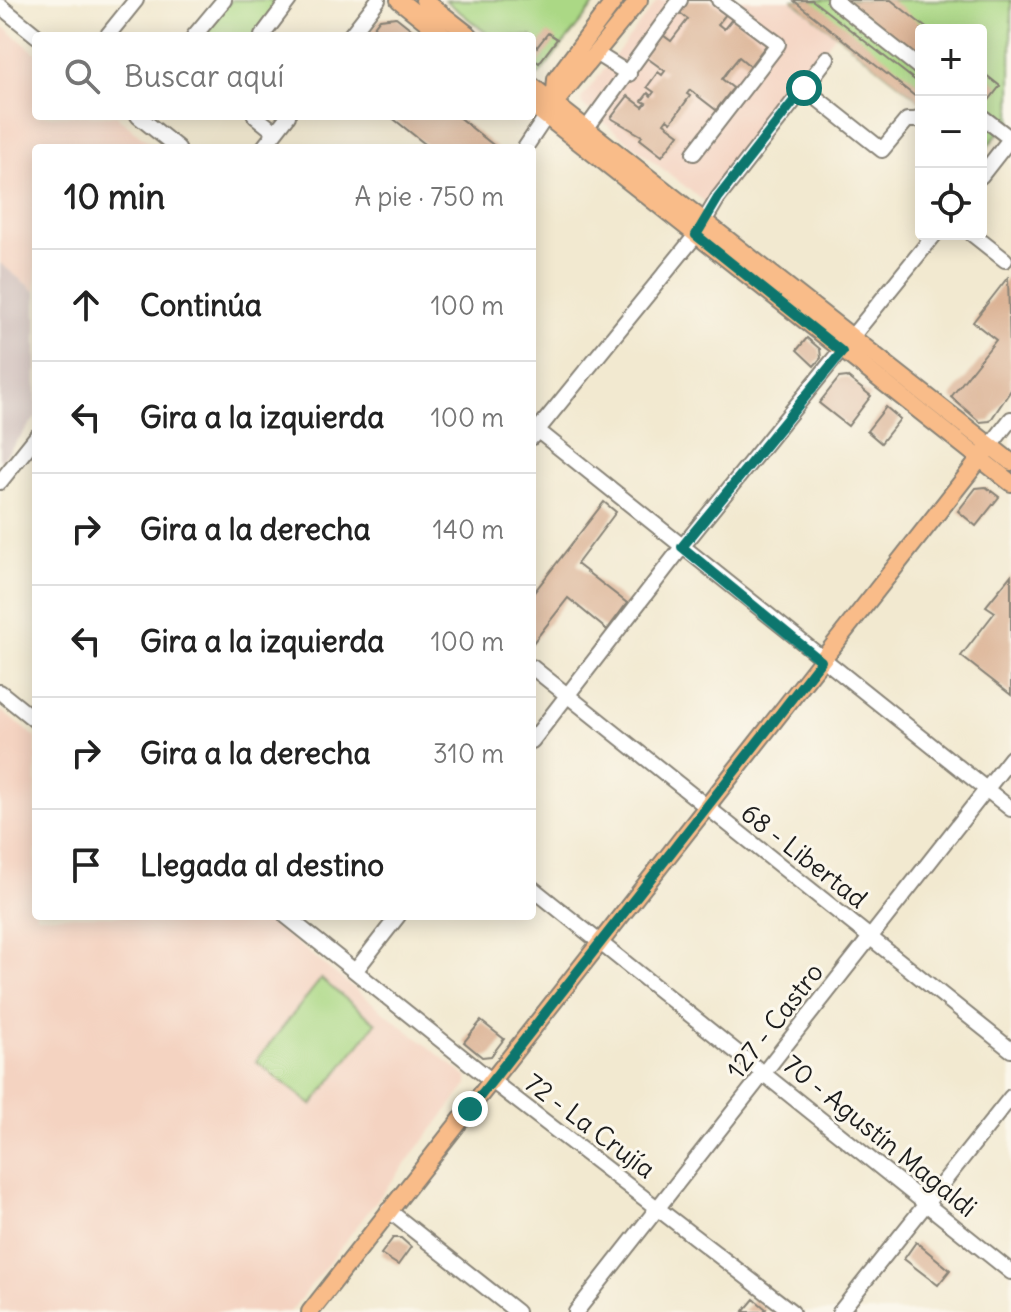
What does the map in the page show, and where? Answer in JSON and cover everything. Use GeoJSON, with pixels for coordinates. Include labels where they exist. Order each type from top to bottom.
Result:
{"type":"FeatureCollection","features":[{"type":"Feature","properties":{"kind":"main road"},"geometry":{"type":"LineString","coordinates":[[399,0],[439,32]]}},
{"type":"Feature","properties":{"kind":"main road"},"geometry":{"type":"LineString","coordinates":[[424,0],[465,32]]}},
{"type":"Feature","properties":{"kind":"main road"},"geometry":{"type":"LineString","coordinates":[[551,110],[556,79],[615,0]]}},
{"type":"Feature","properties":{"kind":"main road"},"geometry":{"type":"LineString","coordinates":[[551,110],[639,0]]}},
{"type":"Feature","properties":{"kind":"main road"},"geometry":{"type":"LineString","coordinates":[[536,91],[551,110],[985,452],[1011,483]]}},
{"type":"Feature","properties":{"kind":"main road"},"geometry":{"type":"LineString","coordinates":[[536,106],[551,110],[586,129],[700,229]]}},
{"type":"Feature","properties":{"kind":"main road"},"geometry":{"type":"LineString","coordinates":[[985,452],[1011,462]]}},
{"type":"Feature","properties":{"kind":"main road"},"geometry":{"type":"LineString","coordinates":[[310,1312],[985,452]]}},
{"type":"Feature","properties":{"kind":"street"},"geometry":{"type":"LineString","coordinates":[[110,32],[136,0]]}},
{"type":"Feature","properties":{"kind":"street"},"geometry":{"type":"LineString","coordinates":[[197,32],[224,0]]}},
{"type":"Feature","properties":{"kind":"street"},"geometry":{"type":"LineString","coordinates":[[353,32],[378,0]]}},
{"type":"Feature","properties":{"kind":"street"},"geometry":{"type":"LineString","coordinates":[[586,129],[680,0]]}},
{"type":"Feature","properties":{"kind":"street"},"geometry":{"type":"LineString","coordinates":[[694,153],[778,44],[719,0]]}},
{"type":"Feature","properties":{"kind":"street"},"geometry":{"type":"LineString","coordinates":[[834,0],[915,64]]}},
{"type":"Feature","properties":{"kind":"street"},"geometry":{"type":"LineString","coordinates":[[265,32],[285,1]]}},
{"type":"Feature","properties":{"kind":"street"},"geometry":{"type":"LineString","coordinates":[[0,6],[32,32]]}},
{"type":"Feature","properties":{"kind":"street"},"geometry":{"type":"LineString","coordinates":[[597,54],[629,74]]}},
{"type":"Feature","properties":{"kind":"street"},"geometry":{"type":"LineString","coordinates":[[536,430],[700,229],[718,198],[827,58]]}},
{"type":"Feature","properties":{"kind":"street"},"geometry":{"type":"LineString","coordinates":[[804,88],[882,150],[907,120],[915,120]]}},
{"type":"Feature","properties":{"kind":"street"},"geometry":{"type":"LineString","coordinates":[[528,144],[551,110]]}},
{"type":"Feature","properties":{"kind":"street"},"geometry":{"type":"LineString","coordinates":[[143,120],[173,144]]}},
{"type":"Feature","properties":{"kind":"street"},"geometry":{"type":"LineString","coordinates":[[260,120],[275,132]]}},
{"type":"Feature","properties":{"kind":"street"},"geometry":{"type":"LineString","coordinates":[[266,144],[285,120]]}},
{"type":"Feature","properties":{"kind":"street"},"geometry":{"type":"LineString","coordinates":[[987,121],[1011,139],[987,169]]}},
{"type":"Feature","properties":{"kind":"street"},"geometry":{"type":"LineString","coordinates":[[536,736],[682,547],[930,240]]}},
{"type":"Feature","properties":{"kind":"street"},"geometry":{"type":"LineString","coordinates":[[980,240],[1005,260]]}},
{"type":"Feature","properties":{"kind":"street"},"geometry":{"type":"LineString","coordinates":[[985,452],[1011,419]]}},
{"type":"Feature","properties":{"kind":"street"},"geometry":{"type":"LineString","coordinates":[[536,434],[1011,809]]}},
{"type":"Feature","properties":{"kind":"street"},"geometry":{"type":"LineString","coordinates":[[0,482],[32,442]]}},
{"type":"Feature","properties":{"kind":"street","name":"68 - Libertad"},"geometry":{"type":"LineString","coordinates":[[536,670],[704,808],[1011,1050]]}},
{"type":"Feature","properties":{"kind":"street"},"geometry":{"type":"LineString","coordinates":[[0,692],[32,718]]}},
{"type":"Feature","properties":{"kind":"street","name":"127 - Castro"},"geometry":{"type":"LineString","coordinates":[[576,1312],[1011,758]]}},
{"type":"Feature","properties":{"kind":"street","name":"70 - Agustín Magaldi"},"geometry":{"type":"LineString","coordinates":[[536,891],[1011,1272]]}},
{"type":"Feature","properties":{"kind":"street","name":"72 - La Crujía"},"geometry":{"type":"LineString","coordinates":[[291,920],[492,1081],[792,1312]]}},
{"type":"Feature","properties":{"kind":"street"},"geometry":{"type":"LineString","coordinates":[[356,970],[395,920]]}},
{"type":"Feature","properties":{"kind":"street"},"geometry":{"type":"LineString","coordinates":[[840,1312],[1011,1097]]}},
{"type":"Feature","properties":{"kind":"street"},"geometry":{"type":"LineString","coordinates":[[388,1210],[517,1312]]}},
{"type":"Feature","properties":{"kind":"shaded area"},"geometry":{"type":"Polygon","coordinates":[[[658,0],[793,0],[836,34],[705,202],[603,122],[594,109],[588,110],[582,105],[581,99],[658,0]]]}},
{"type":"Feature","properties":{"kind":"shaded area"},"geometry":{"type":"Polygon","coordinates":[[[0,24],[32,50],[32,120],[121,120],[151,144],[32,144],[32,289],[0,263],[0,24]]]}},
{"type":"Feature","properties":{"kind":"shaded area"},"geometry":{"type":"Polygon","coordinates":[[[0,263],[32,289],[32,422],[0,463],[0,263]]]}},
{"type":"Feature","properties":{"kind":"shaded area"},"geometry":{"type":"Polygon","coordinates":[[[0,710],[32,735],[32,920],[267,920],[467,1077],[467,1085],[290,1312],[0,1312],[0,710]]]}},
{"type":"Feature","properties":{"kind":"green space"},"geometry":{"type":"Polygon","coordinates":[[[231,0],[272,0],[277,5],[256,32],[205,32],[231,0]]]}},
{"type":"Feature","properties":{"kind":"green space"},"geometry":{"type":"Polygon","coordinates":[[[445,0],[598,0],[539,75],[536,73],[536,32],[485,32],[445,0]]]}},
{"type":"Feature","properties":{"kind":"green space"},"geometry":{"type":"Polygon","coordinates":[[[793,0],[1011,0],[1011,123],[1008,121],[987,147],[987,24],[915,24],[915,96],[793,0]]]}},
{"type":"Feature","properties":{"kind":"green space"},"geometry":{"type":"Polygon","coordinates":[[[321,979],[376,1023],[312,1105],[256,1061],[321,979]]]}},
{"type":"Feature","properties":{"kind":"building"},"geometry":{"type":"Polygon","coordinates":[[[685,0],[709,0],[727,13],[718,24],[724,29],[733,18],[767,44],[750,66],[739,57],[730,68],[722,79],[733,88],[716,110],[690,90],[687,94],[690,96],[671,122],[667,119],[664,123],[679,134],[662,156],[640,139],[642,136],[611,118],[628,96],[643,107],[646,103],[642,101],[648,93],[651,96],[654,92],[647,87],[658,72],[662,75],[665,71],[643,55],[660,33],[671,41],[688,19],[677,11],[685,0]]]}},
{"type":"Feature","properties":{"kind":"building"},"geometry":{"type":"Polygon","coordinates":[[[793,0],[812,0],[915,80],[915,96],[793,0]]]}},
{"type":"Feature","properties":{"kind":"building"},"geometry":{"type":"Polygon","coordinates":[[[846,0],[891,0],[921,24],[915,24],[915,54],[846,0]]]}},
{"type":"Feature","properties":{"kind":"building"},"geometry":{"type":"Polygon","coordinates":[[[396,17],[415,32],[370,32],[380,19],[396,17]]]}},
{"type":"Feature","properties":{"kind":"building"},"geometry":{"type":"Polygon","coordinates":[[[548,33],[557,39],[539,63],[536,61],[537,47],[548,33]]]}},
{"type":"Feature","properties":{"kind":"building"},"geometry":{"type":"Polygon","coordinates":[[[987,76],[1000,86],[987,103],[987,76]]]}},
{"type":"Feature","properties":{"kind":"building"},"geometry":{"type":"Polygon","coordinates":[[[395,120],[462,120],[492,144],[425,144],[395,120]]]}},
{"type":"Feature","properties":{"kind":"building"},"geometry":{"type":"Polygon","coordinates":[[[1008,277],[1011,390],[990,421],[980,422],[951,397],[996,340],[973,322],[1008,277]]]}},
{"type":"Feature","properties":{"kind":"building"},"geometry":{"type":"Polygon","coordinates":[[[807,338],[820,349],[821,358],[814,366],[797,350],[807,338]]]}},
{"type":"Feature","properties":{"kind":"building"},"geometry":{"type":"Polygon","coordinates":[[[847,377],[871,396],[848,426],[819,403],[839,378],[847,377]]]}},
{"type":"Feature","properties":{"kind":"building"},"geometry":{"type":"Polygon","coordinates":[[[886,407],[900,419],[881,443],[867,431],[886,407]]]}},
{"type":"Feature","properties":{"kind":"building"},"geometry":{"type":"Polygon","coordinates":[[[986,487],[999,497],[976,526],[958,511],[976,488],[986,487]]]}},
{"type":"Feature","properties":{"kind":"building"},"geometry":{"type":"Polygon","coordinates":[[[604,502],[616,512],[577,564],[627,603],[607,630],[568,598],[536,639],[536,590],[604,502]]]}},
{"type":"Feature","properties":{"kind":"building"},"geometry":{"type":"Polygon","coordinates":[[[1011,575],[1011,695],[961,656],[995,612],[986,606],[1011,575]]]}},
{"type":"Feature","properties":{"kind":"building"},"geometry":{"type":"Polygon","coordinates":[[[481,1021],[504,1039],[491,1056],[482,1057],[464,1042],[481,1021]]]}},
{"type":"Feature","properties":{"kind":"building"},"geometry":{"type":"Polygon","coordinates":[[[393,1238],[401,1238],[411,1247],[398,1265],[381,1254],[393,1238]]]}},
{"type":"Feature","properties":{"kind":"building"},"geometry":{"type":"Polygon","coordinates":[[[916,1242],[950,1270],[938,1285],[904,1259],[916,1242]]]}},
{"type":"Feature","properties":{"kind":"building"},"geometry":{"type":"Polygon","coordinates":[[[754,1299],[766,1309],[763,1312],[743,1312],[754,1299]]]}},
{"type":"Feature","properties":{"kind":"route"},"geometry":{"type":"LineString","coordinates":[[470,1109],[821,661],[682,547],[842,352],[696,235],[718,198],[804,88]]}}]}
